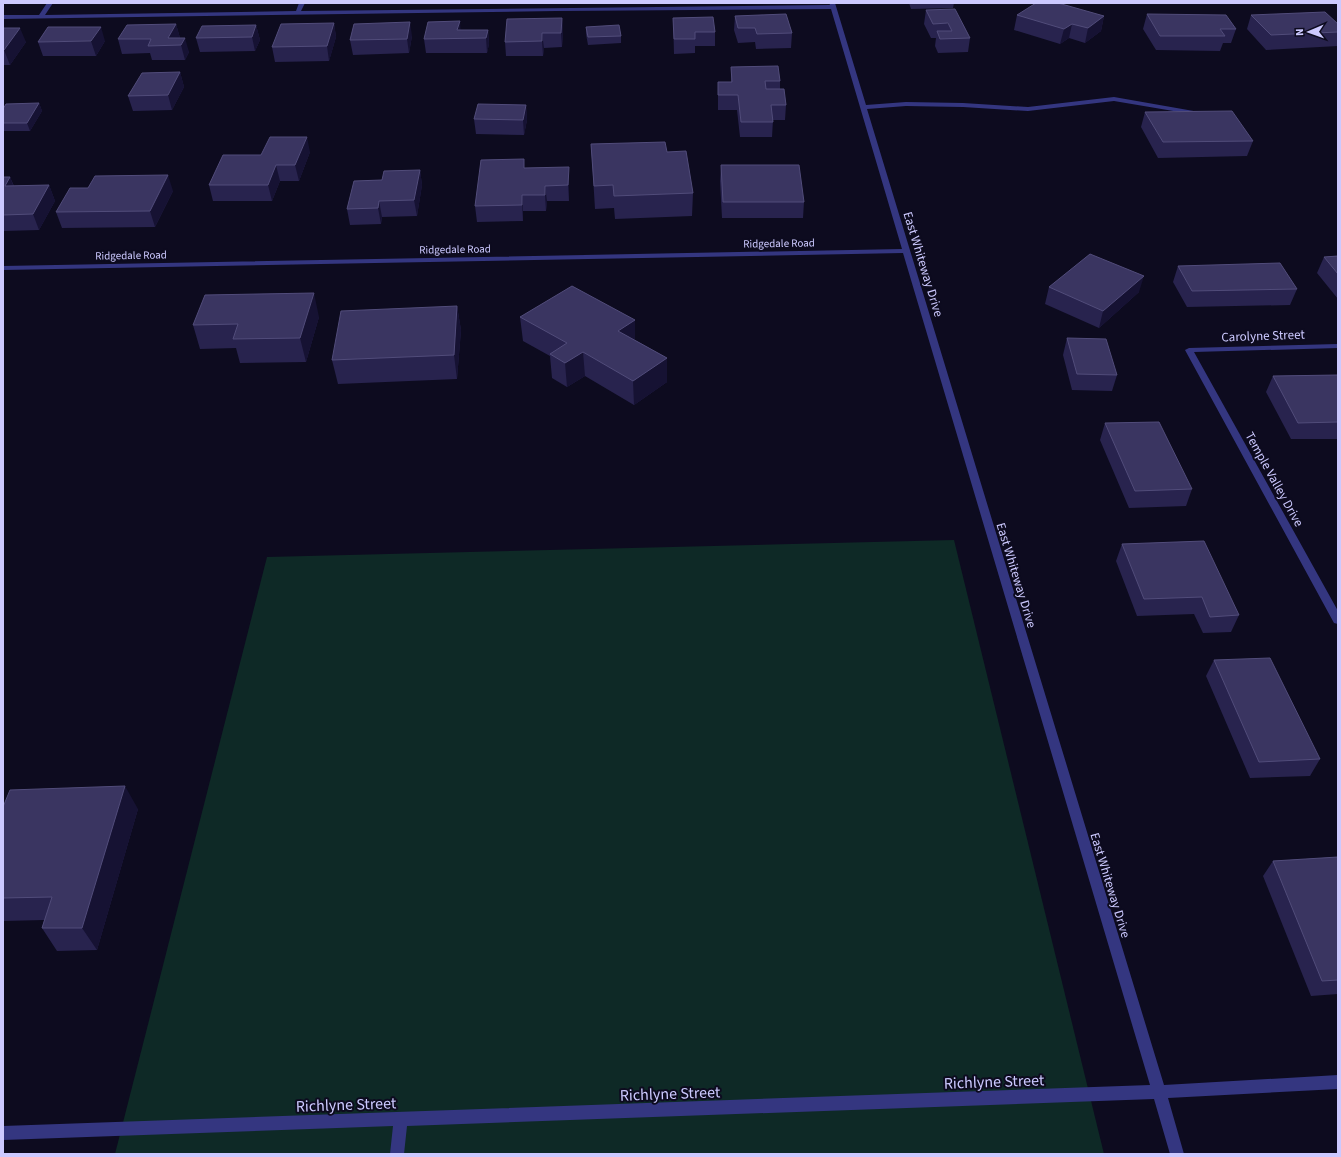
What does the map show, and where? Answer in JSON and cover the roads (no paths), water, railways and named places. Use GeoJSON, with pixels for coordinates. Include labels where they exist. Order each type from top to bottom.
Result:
{"type":"FeatureCollection","features":[{"type":"Feature","properties":{"kind":"street"},"geometry":{"type":"LineString","coordinates":[[40,16],[50,3]]}},
{"type":"Feature","properties":{"kind":"street"},"geometry":{"type":"LineString","coordinates":[[298,12],[302,3]]}},
{"type":"Feature","properties":{"kind":"street"},"geometry":{"type":"LineString","coordinates":[[3,17],[556,6],[833,5]]}},
{"type":"Feature","properties":{"kind":"street","name":"East Whiteway Drive"},"geometry":{"type":"LineString","coordinates":[[833,5],[1160,1092],[1177,1154]]}},
{"type":"Feature","properties":{"kind":"street"},"geometry":{"type":"LineString","coordinates":[[863,106],[906,104],[1028,109],[1114,99],[1206,114]]}},
{"type":"Feature","properties":{"kind":"street","name":"Ridgedale Road"},"geometry":{"type":"LineString","coordinates":[[3,268],[907,251]]}},
{"type":"Feature","properties":{"kind":"street","name":"Carolyne Street"},"geometry":{"type":"LineString","coordinates":[[1189,350],[1338,346]]}},
{"type":"Feature","properties":{"kind":"street","name":"Temple Valley Drive"},"geometry":{"type":"LineString","coordinates":[[1189,350],[1334,605],[1338,620]]}},
{"type":"Feature","properties":{"kind":"street","name":"Richlyne Street"},"geometry":{"type":"LineString","coordinates":[[3,1133],[1160,1092],[1338,1082]]}},
{"type":"Feature","properties":{"kind":"street"},"geometry":{"type":"LineString","coordinates":[[397,1154],[401,1119]]}}]}
